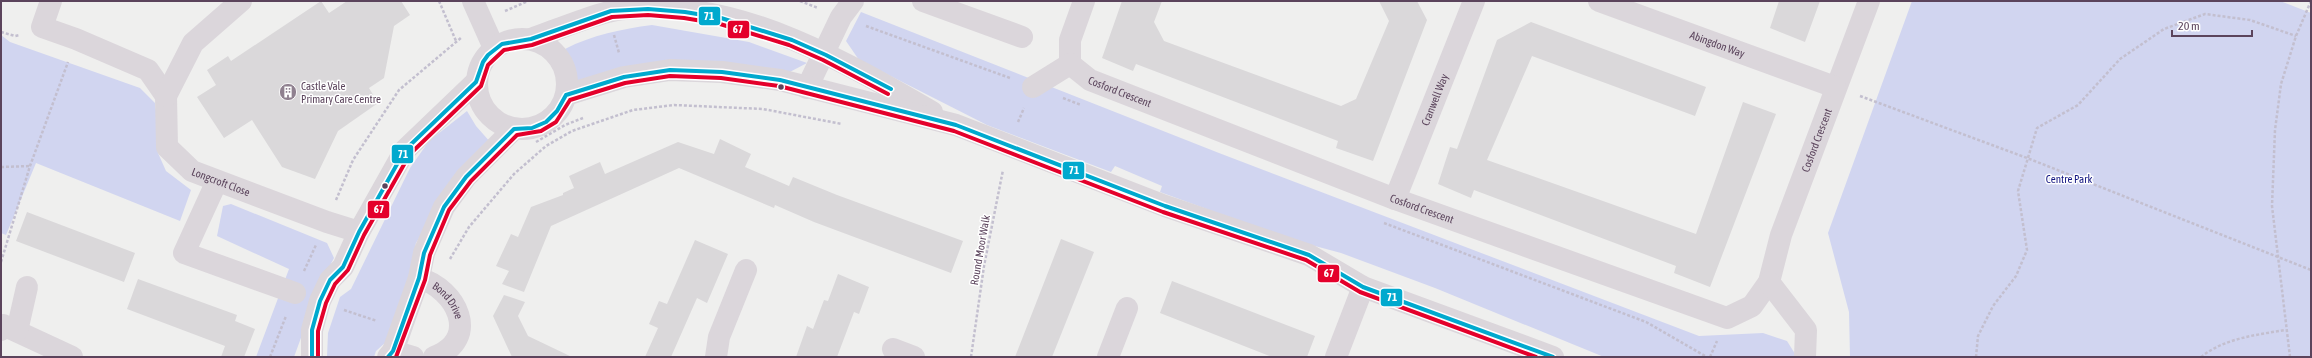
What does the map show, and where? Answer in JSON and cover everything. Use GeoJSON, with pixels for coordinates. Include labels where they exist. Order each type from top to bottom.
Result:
{"type":"FeatureCollection","features":[{"type":"Feature","properties":{"kind":"street"},"geometry":{"type":"LineString","coordinates":[[51,1],[42,27],[76,39],[148,70],[166,96],[192,44],[241,1]]}},
{"type":"Feature","properties":{"kind":"street"},"geometry":{"type":"LineString","coordinates":[[473,1],[494,48]]}},
{"type":"Feature","properties":{"kind":"street"},"geometry":{"type":"LineString","coordinates":[[923,1],[1022,37]]}},
{"type":"Feature","properties":{"kind":"street"},"geometry":{"type":"LineString","coordinates":[[1033,87],[1070,64],[1070,40],[1084,1]]}},
{"type":"Feature","properties":{"kind":"street","name":"Cranwell Way"},"geometry":{"type":"LineString","coordinates":[[1395,199],[1474,1]]}},
{"type":"Feature","properties":{"kind":"street","name":"Abingdon Way"},"geometry":{"type":"LineString","coordinates":[[1599,1],[1835,87]]}},
{"type":"Feature","properties":{"kind":"street","name":"Cosford Crescent"},"geometry":{"type":"LineString","coordinates":[[1070,64],[1090,80],[1395,199],[1726,318],[1752,306],[1769,282],[1781,235],[1835,87],[1869,1]]}},
{"type":"Feature","properties":{"kind":"street"},"geometry":{"type":"LineString","coordinates":[[531,39],[609,12],[715,7],[851,66],[956,125]]}},
{"type":"Feature","properties":{"kind":"street"},"geometry":{"type":"LineString","coordinates":[[807,88],[823,53],[847,9]]}},
{"type":"Feature","properties":{"kind":"street"},"geometry":{"type":"LineString","coordinates":[[518,38],[531,39],[544,44],[556,53],[564,66],[568,80],[566,95],[561,108],[546,122],[527,129],[514,129],[501,125],[490,118],[482,107],[476,82],[484,57],[494,48],[505,41],[518,38]]}},
{"type":"Feature","properties":{"kind":"street"},"geometry":{"type":"LineString","coordinates":[[566,95],[624,77],[670,70],[722,72],[780,80],[956,125],[1165,206],[1309,255],[1363,287],[1553,357]]}},
{"type":"Feature","properties":{"kind":"street"},"geometry":{"type":"LineString","coordinates":[[312,357],[312,330],[320,301],[330,280],[343,267],[359,232],[405,150],[476,82]]}},
{"type":"Feature","properties":{"kind":"street","name":"Longcroft Close"},"geometry":{"type":"LineString","coordinates":[[166,96],[167,147],[192,171],[326,222],[359,232]]}},
{"type":"Feature","properties":{"kind":"street"},"geometry":{"type":"LineString","coordinates":[[398,355],[400,330],[427,282],[424,253],[444,207],[466,177],[514,129]]}},
{"type":"Feature","properties":{"kind":"street"},"geometry":{"type":"LineString","coordinates":[[217,181],[184,253],[295,293]]}},
{"type":"Feature","properties":{"kind":"street"},"geometry":{"type":"LineString","coordinates":[[716,357],[719,337],[746,270]]}},
{"type":"Feature","properties":{"kind":"street","name":"Bond Drive"},"geometry":{"type":"LineString","coordinates":[[427,282],[449,295],[459,312],[460,325],[458,337],[442,356]]}},
{"type":"Feature","properties":{"kind":"street"},"geometry":{"type":"LineString","coordinates":[[1769,282],[1806,330],[1805,357]]}},
{"type":"Feature","properties":{"kind":"street"},"geometry":{"type":"LineString","coordinates":[[27,287],[9,330],[72,357]]}},
{"type":"Feature","properties":{"kind":"street"},"geometry":{"type":"LineString","coordinates":[[1336,357],[1363,287]]}},
{"type":"Feature","properties":{"kind":"street"},"geometry":{"type":"LineString","coordinates":[[1108,357],[1127,308]]}},
{"type":"Feature","properties":{"kind":"street"},"geometry":{"type":"LineString","coordinates":[[894,349],[914,357]]}},
{"type":"Feature","properties":{"kind":"path"},"geometry":{"type":"LineString","coordinates":[[270,357],[295,293],[353,160],[398,90],[456,41],[439,1]]}},
{"type":"Feature","properties":{"kind":"path"},"geometry":{"type":"LineString","coordinates":[[800,1],[847,9],[1033,87],[1085,107]]}},
{"type":"Feature","properties":{"kind":"path"},"geometry":{"type":"LineString","coordinates":[[2290,357],[2285,330],[2272,206],[2274,130],[2281,84],[2296,36],[2310,1]]}},
{"type":"Feature","properties":{"kind":"path"},"geometry":{"type":"LineString","coordinates":[[1976,357],[1978,336],[1993,306],[2016,276],[2027,250],[2018,192],[2037,128],[2078,105],[2120,59],[2164,29],[2205,14],[2250,20],[2296,36]]}},
{"type":"Feature","properties":{"kind":"path"},"geometry":{"type":"LineString","coordinates":[[1,262],[30,166],[76,39]]}},
{"type":"Feature","properties":{"kind":"path","name":"Round Moor Walk"},"geometry":{"type":"LineString","coordinates":[[971,357],[984,266],[1007,145],[1033,87]]}},
{"type":"Feature","properties":{"kind":"path"},"geometry":{"type":"LineString","coordinates":[[1835,87],[2027,158],[2311,270]]}},
{"type":"Feature","properties":{"kind":"path"},"geometry":{"type":"LineString","coordinates":[[427,282],[469,227],[514,174],[546,146],[572,131],[633,110],[674,105],[763,109],[847,124]]}},
{"type":"Feature","properties":{"kind":"path"},"geometry":{"type":"LineString","coordinates":[[531,146],[565,125],[586,117]]}},
{"type":"Feature","properties":{"kind":"path"},"geometry":{"type":"LineString","coordinates":[[1,167],[30,166]]}},
{"type":"Feature","properties":{"kind":"path"},"geometry":{"type":"LineString","coordinates":[[996,167],[1003,170]]}},
{"type":"Feature","properties":{"kind":"path"},"geometry":{"type":"LineString","coordinates":[[1382,223],[1646,322],[1707,357]]}},
{"type":"Feature","properties":{"kind":"path"},"geometry":{"type":"LineString","coordinates":[[320,301],[400,330]]}},
{"type":"Feature","properties":{"kind":"path"},"geometry":{"type":"LineString","coordinates":[[2201,357],[2212,348],[2246,336],[2285,330]]}},
{"type":"Feature","properties":{"kind":"green space","name":"Centre Park"},"geometry":{"type":"Polygon","coordinates":[[[1912,1],[2280,1],[2311,13],[2311,357],[1850,357],[1849,312],[1828,233],[1912,1]]]}},
{"type":"Feature","properties":{"kind":"green space"},"geometry":{"type":"Polygon","coordinates":[[[861,12],[1219,153],[1699,336],[1763,333],[1787,341],[1797,357],[1604,357],[1435,288],[1341,253],[1289,239],[1160,192],[1162,186],[1115,166],[1111,172],[987,125],[859,60],[846,41],[861,12]]]}},
{"type":"Feature","properties":{"kind":"green space"},"geometry":{"type":"Polygon","coordinates":[[[652,25],[749,42],[807,63],[786,74],[576,84],[571,59],[565,49],[607,33],[652,25]]]}},
{"type":"Feature","properties":{"kind":"green space"},"geometry":{"type":"Polygon","coordinates":[[[1,35],[10,42],[140,88],[155,103],[158,126],[158,153],[166,171],[191,190],[180,221],[36,163],[6,235],[1,233],[1,35]]]}},
{"type":"Feature","properties":{"kind":"green space"},"geometry":{"type":"Polygon","coordinates":[[[467,111],[476,126],[491,143],[457,177],[416,243],[406,288],[386,342],[376,351],[374,357],[327,357],[328,333],[340,297],[351,289],[410,168],[429,141],[467,111]]]}},
{"type":"Feature","properties":{"kind":"green space"},"geometry":{"type":"Polygon","coordinates":[[[231,204],[327,243],[334,258],[322,280],[294,357],[256,357],[289,269],[217,236],[223,206],[231,204]]]}},
{"type":"Feature","properties":{"kind":"building","name":"Castle Vale Primary Care Centre"},"geometry":{"type":"Polygon","coordinates":[[[321,1],[329,13],[347,1],[401,1],[410,15],[394,26],[384,78],[369,88],[378,103],[338,131],[315,179],[282,167],[252,120],[224,138],[197,97],[216,85],[207,70],[228,56],[231,61],[321,1]]]}},
{"type":"Feature","properties":{"kind":"building"},"geometry":{"type":"Polygon","coordinates":[[[1122,1],[1162,1],[1154,22],[1164,41],[1341,106],[1356,99],[1389,21],[1379,1],[1417,1],[1427,20],[1373,161],[1336,148],[1338,141],[1136,64],[1133,71],[1102,58],[1122,1]]]}},
{"type":"Feature","properties":{"kind":"building"},"geometry":{"type":"Polygon","coordinates":[[[1779,1],[1820,1],[1805,42],[1770,28],[1779,1]]]}},
{"type":"Feature","properties":{"kind":"building"},"geometry":{"type":"Polygon","coordinates":[[[1531,22],[1706,87],[1695,116],[1532,56],[1487,160],[1696,234],[1743,102],[1776,114],[1710,287],[1674,273],[1676,266],[1474,190],[1471,198],[1438,184],[1450,147],[1457,149],[1497,40],[1531,22]]]}},
{"type":"Feature","properties":{"kind":"building"},"geometry":{"type":"Polygon","coordinates":[[[720,139],[751,154],[745,167],[789,186],[793,177],[837,195],[963,241],[951,273],[814,222],[775,205],[774,208],[679,168],[551,226],[524,292],[502,284],[509,271],[496,266],[511,234],[518,237],[531,207],[563,195],[563,193],[574,188],[569,176],[600,162],[605,174],[678,142],[714,154],[720,139]]]}},
{"type":"Feature","properties":{"kind":"building"},"geometry":{"type":"Polygon","coordinates":[[[27,212],[135,253],[124,282],[16,241],[27,212]]]}},
{"type":"Feature","properties":{"kind":"building"},"geometry":{"type":"Polygon","coordinates":[[[1061,239],[1094,252],[1052,357],[1015,357],[1061,239]]]}},
{"type":"Feature","properties":{"kind":"building"},"geometry":{"type":"Polygon","coordinates":[[[695,240],[728,254],[707,303],[697,298],[671,357],[645,357],[658,328],[649,324],[659,301],[667,304],[695,240]]]}},
{"type":"Feature","properties":{"kind":"building"},"geometry":{"type":"Polygon","coordinates":[[[838,274],[869,287],[859,314],[854,312],[837,357],[796,357],[807,326],[813,329],[824,300],[828,301],[838,274]]]}},
{"type":"Feature","properties":{"kind":"building"},"geometry":{"type":"Polygon","coordinates":[[[138,279],[237,315],[235,321],[255,329],[244,357],[221,357],[225,346],[127,309],[138,279]]]}},
{"type":"Feature","properties":{"kind":"building"},"geometry":{"type":"Polygon","coordinates":[[[1172,281],[1315,336],[1307,357],[1272,357],[1160,313],[1172,281]]]}},
{"type":"Feature","properties":{"kind":"building"},"geometry":{"type":"Polygon","coordinates":[[[504,295],[525,302],[518,316],[528,336],[572,357],[512,357],[493,316],[504,295]]]}},
{"type":"Feature","properties":{"kind":"transit line","name":"71"},"geometry":{"type":"LineString","coordinates":[[312,357],[312,330],[320,301],[330,280],[343,267],[359,232],[405,150],[476,82],[483,62],[488,55],[502,44],[531,39],[611,11],[648,9],[685,12],[721,18],[792,40],[826,55],[891,89]]}},
{"type":"Feature","properties":{"kind":"transit line","name":"67"},"geometry":{"type":"LineString","coordinates":[[318,357],[318,331],[326,303],[335,284],[348,270],[364,235],[410,154],[481,86],[488,65],[504,50],[532,45],[612,17],[648,15],[684,18],[720,24],[789,45],[823,60],[888,94]]}},
{"type":"Feature","properties":{"kind":"transit line","name":"71"},"geometry":{"type":"LineString","coordinates":[[388,357],[393,351],[419,278],[424,253],[444,207],[466,177],[514,129],[532,128],[546,122],[557,111],[566,95],[624,77],[670,70],[722,72],[780,80],[956,125],[1165,206],[1309,255],[1363,287],[1553,357]]}},
{"type":"Feature","properties":{"kind":"transit line","name":"67"},"geometry":{"type":"LineString","coordinates":[[396,357],[425,280],[430,255],[449,210],[471,181],[517,135],[541,131],[556,122],[570,100],[625,83],[670,76],[721,78],[779,86],[954,131],[1163,212],[1306,260],[1360,292],[1536,357]]}},
{"type":"Feature","properties":{"kind":"place","name":"Castle Vale Primary Care Centre"},"geometry":{"type":"Point","coordinates":[288,92]}}]}
